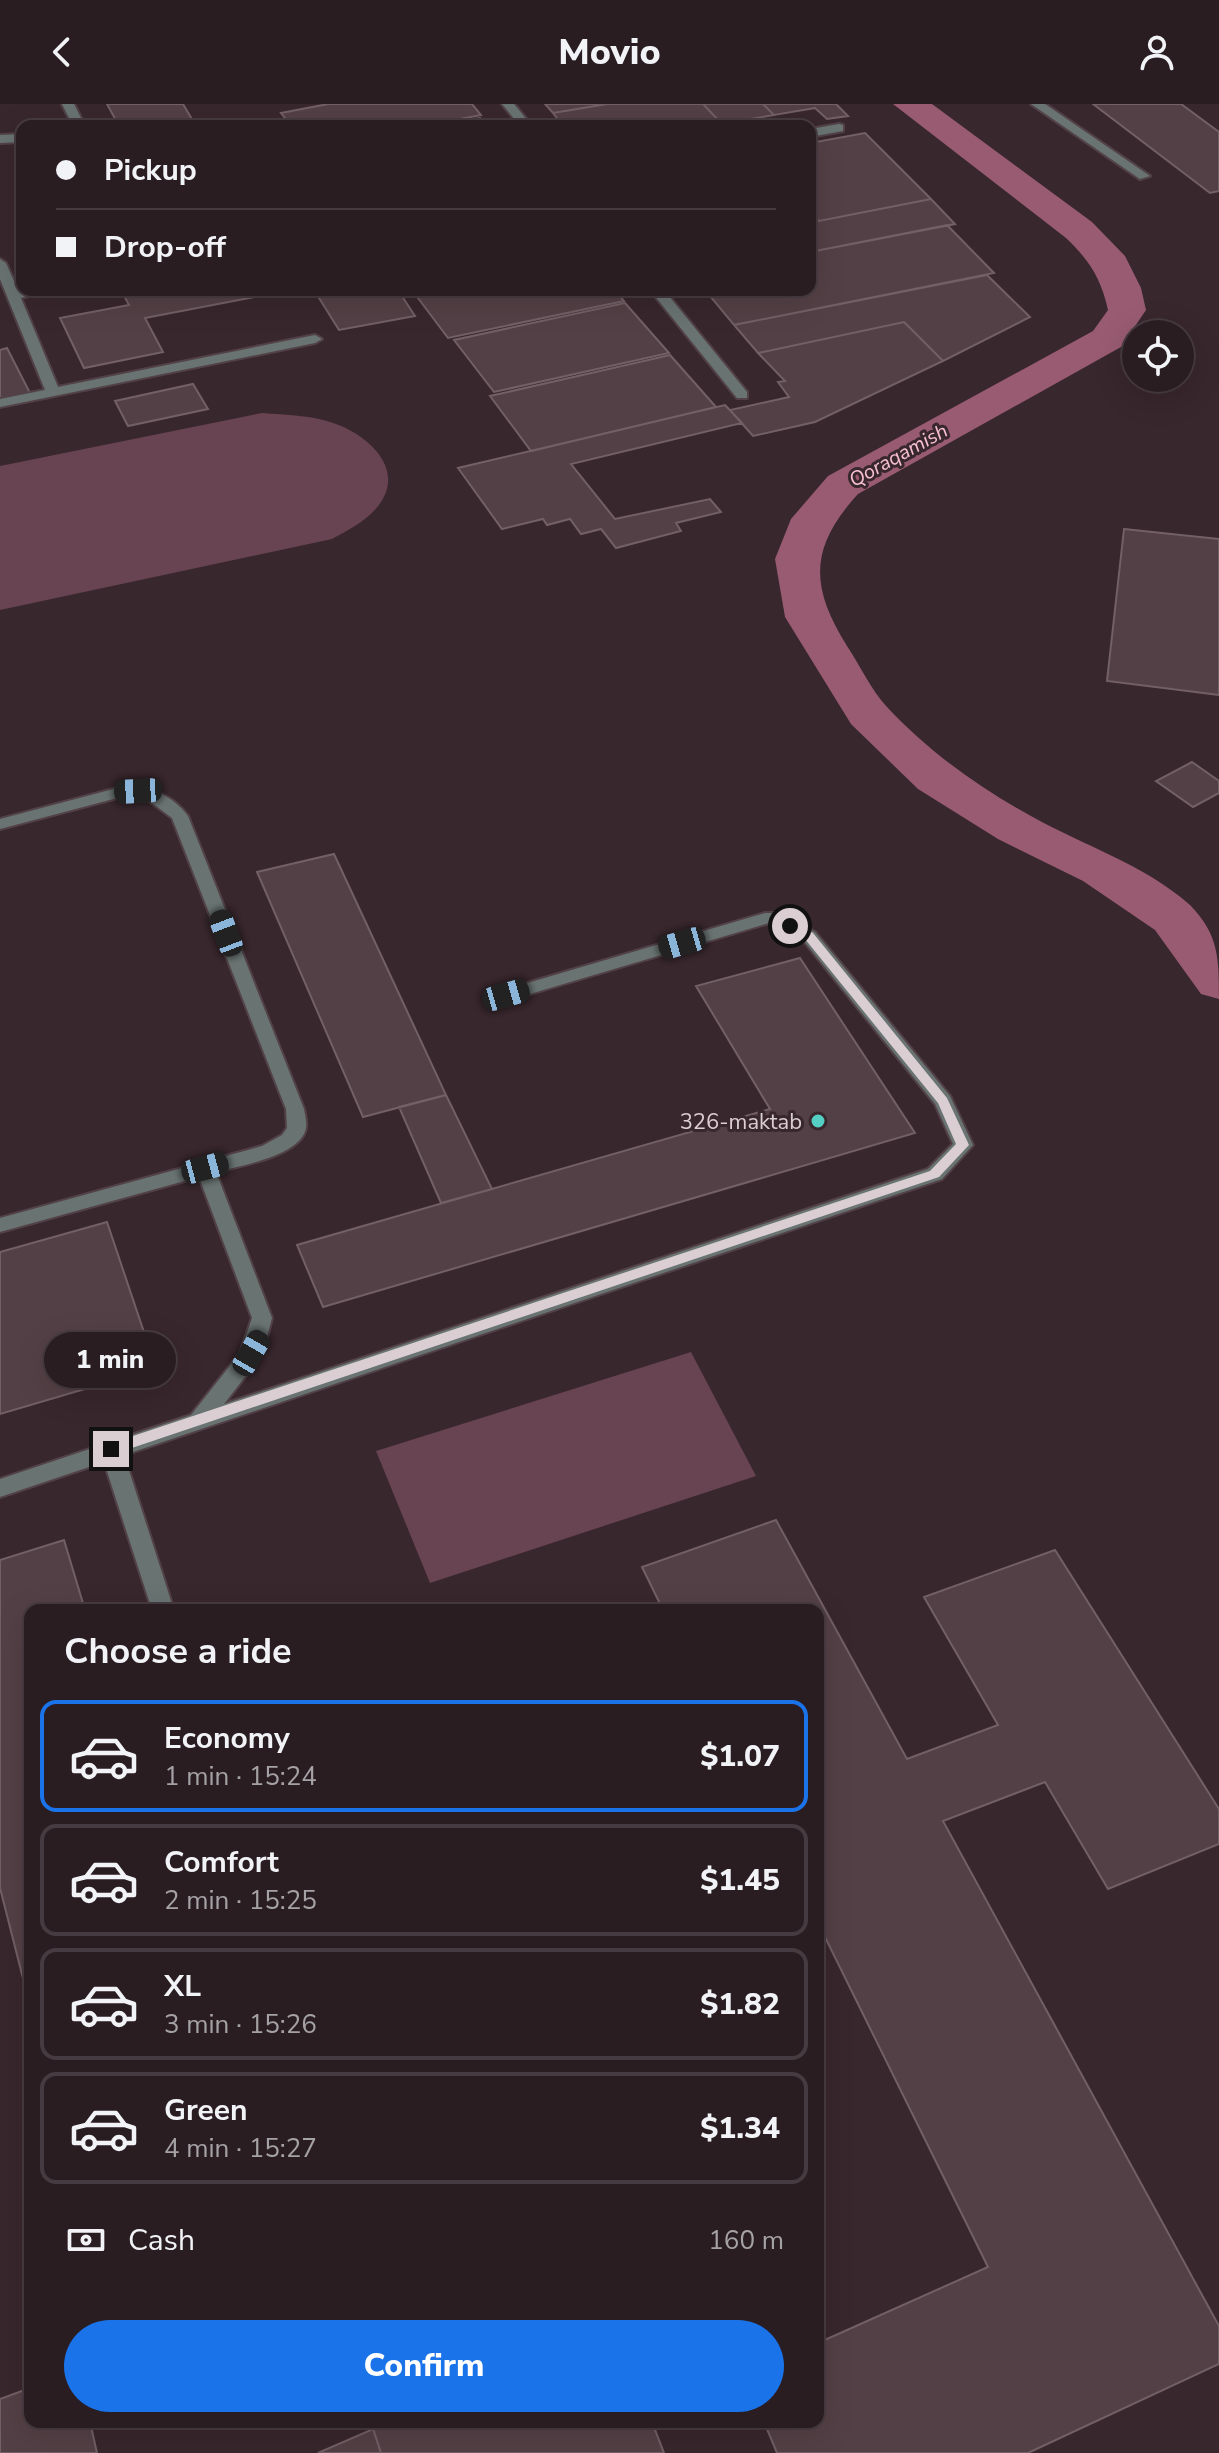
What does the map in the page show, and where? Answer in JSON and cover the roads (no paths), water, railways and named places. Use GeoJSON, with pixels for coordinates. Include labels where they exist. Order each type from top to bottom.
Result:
{"type":"FeatureCollection","features":[{"type":"Feature","properties":{"kind":"street"},"geometry":{"type":"LineString","coordinates":[[508,104],[521,120]]}},
{"type":"Feature","properties":{"kind":"street"},"geometry":{"type":"LineString","coordinates":[[1037,104],[1144,176]]}},
{"type":"Feature","properties":{"kind":"street"},"geometry":{"type":"LineString","coordinates":[[816,132],[839,128]]}},
{"type":"Feature","properties":{"kind":"street"},"geometry":{"type":"LineString","coordinates":[[0,263],[53,392]]}},
{"type":"Feature","properties":{"kind":"street"},"geometry":{"type":"LineString","coordinates":[[662,296],[742,395]]}},
{"type":"Feature","properties":{"kind":"street"},"geometry":{"type":"LineString","coordinates":[[0,403],[315,339]]}},
{"type":"Feature","properties":{"kind":"street"},"geometry":{"type":"LineString","coordinates":[[0,824],[129,791],[154,795],[180,816],[295,1109],[297,1129],[289,1140],[268,1151],[0,1225]]}},
{"type":"Feature","properties":{"kind":"street"},"geometry":{"type":"LineString","coordinates":[[0,1488],[935,1174],[963,1145],[943,1101],[809,936],[771,917],[506,995]]}},
{"type":"Feature","properties":{"kind":"street"},"geometry":{"type":"LineString","coordinates":[[200,1419],[262,1334],[262,1318],[205,1168]]}},
{"type":"Feature","properties":{"kind":"street"},"geometry":{"type":"LineString","coordinates":[[111,1449],[161,1604]]}},
{"type":"Feature","properties":{"kind":"waterway","name":"Qoraqamish"},"geometry":{"type":"LineString","coordinates":[[910,104],[1079,230],[1106,256],[1122,288],[1127,310],[1107,339],[843,485],[812,519],[797,559],[807,617],[867,714],[935,778],[1015,828],[1101,869],[1173,918],[1219,981]]}},
{"type":"Feature","properties":{"kind":"place","name":"326-maktab"},"geometry":{"type":"Point","coordinates":[818,1121]}}]}
